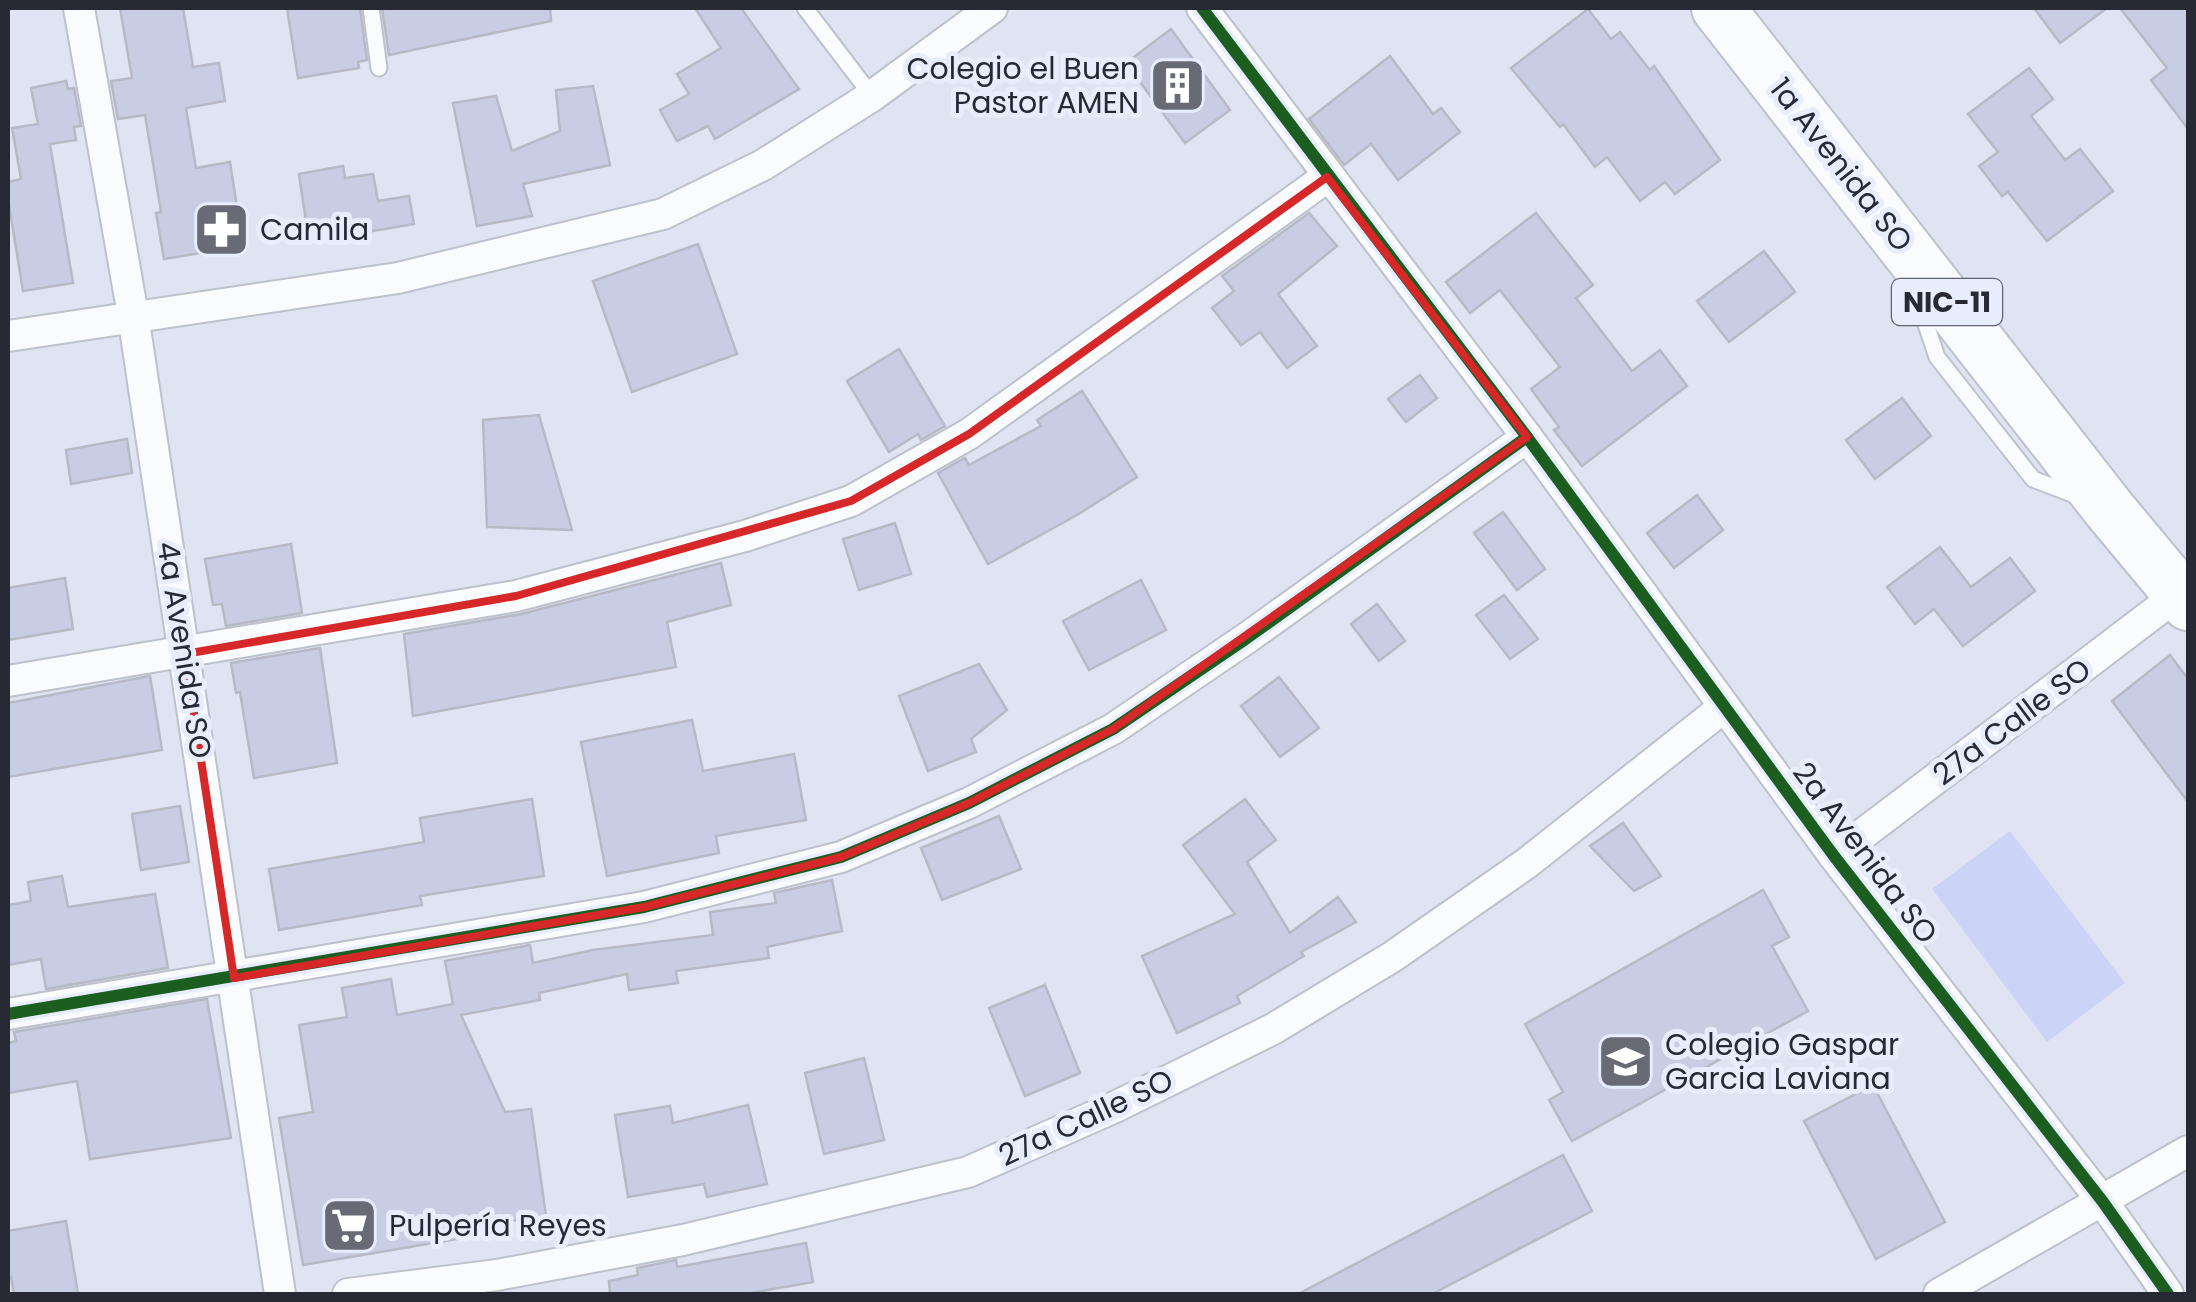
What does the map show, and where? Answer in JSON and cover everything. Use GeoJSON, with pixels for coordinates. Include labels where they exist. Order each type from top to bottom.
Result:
{"type":"FeatureCollection","features":[{"type":"Feature","properties":{"kind":"highway","name":"1a Avenida SO"},"geometry":{"type":"LineString","coordinates":[[1718,8],[2109,508],[2186,595]]}},
{"type":"Feature","properties":{"kind":"street","name":"4a Avenida SO"},"geometry":{"type":"LineString","coordinates":[[79,8],[133,316],[280,1294]]}},
{"type":"Feature","properties":{"kind":"street"},"geometry":{"type":"LineString","coordinates":[[8,336],[398,278],[663,214],[763,164],[872,96],[992,8]]}},
{"type":"Feature","properties":{"kind":"street"},"geometry":{"type":"LineString","coordinates":[[8,682],[516,596],[745,536],[851,502],[969,434],[1327,177],[1202,8]]}},
{"type":"Feature","properties":{"kind":"street","name":"2a Avenida SO"},"geometry":{"type":"LineString","coordinates":[[1327,177],[1527,438],[1834,856],[2103,1202],[2168,1294]]}},
{"type":"Feature","properties":{"kind":"street"},"geometry":{"type":"LineString","coordinates":[[8,1014],[644,907],[841,857],[969,804],[1113,729],[1527,438]]}},
{"type":"Feature","properties":{"kind":"street","name":"27a Calle SO"},"geometry":{"type":"LineString","coordinates":[[1834,856],[2186,595]]}},
{"type":"Feature","properties":{"kind":"street","name":"27a Calle SO"},"geometry":{"type":"LineString","coordinates":[[348,1294],[497,1274],[683,1240],[968,1172],[1115,1107],[1273,1028],[1392,958],[1527,864],[1724,707]]}},
{"type":"Feature","properties":{"kind":"street"},"geometry":{"type":"LineString","coordinates":[[1938,1294],[2188,1151]]}},
{"type":"Feature","properties":{"kind":"lane"},"geometry":{"type":"LineString","coordinates":[[371,8],[379,68]]}},
{"type":"Feature","properties":{"kind":"lane"},"geometry":{"type":"LineString","coordinates":[[805,8],[872,96]]}},
{"type":"Feature","properties":{"kind":"highlighted area"},"geometry":{"type":"Polygon","coordinates":[[[1327,177],[1527,437],[1113,729],[969,803],[841,857],[644,907],[234,978],[185,654],[516,596],[851,501],[969,434],[1327,177]]]}},
{"type":"Feature","properties":{"kind":"shaded area"},"geometry":{"type":"Polygon","coordinates":[[[2010,831],[2125,983],[2047,1042],[1932,889],[2010,831]]]}},
{"type":"Feature","properties":{"kind":"building"},"geometry":{"type":"Polygon","coordinates":[[[120,8],[183,8],[193,67],[219,63],[225,101],[186,108],[196,168],[230,162],[243,246],[164,259],[156,213],[161,212],[145,115],[118,119],[111,81],[132,78],[120,8]]]}},
{"type":"Feature","properties":{"kind":"building"},"geometry":{"type":"Polygon","coordinates":[[[287,8],[360,8],[367,60],[358,62],[359,68],[298,78],[287,8]]]}},
{"type":"Feature","properties":{"kind":"building"},"geometry":{"type":"Polygon","coordinates":[[[382,8],[550,8],[551,21],[389,55],[382,8]]]}},
{"type":"Feature","properties":{"kind":"building"},"geometry":{"type":"Polygon","coordinates":[[[695,8],[741,8],[799,89],[715,139],[708,126],[677,141],[660,110],[689,94],[677,74],[721,48],[695,8]]]}},
{"type":"Feature","properties":{"kind":"building"},"geometry":{"type":"Polygon","coordinates":[[[2034,8],[2107,8],[2060,43],[2034,8]]]}},
{"type":"Feature","properties":{"kind":"building"},"geometry":{"type":"Polygon","coordinates":[[[2120,8],[2188,8],[2188,129],[2151,80],[2167,68],[2120,8]]]}},
{"type":"Feature","properties":{"kind":"building"},"geometry":{"type":"Polygon","coordinates":[[[1588,9],[1611,39],[1620,32],[1650,70],[1654,66],[1720,160],[1675,194],[1665,182],[1640,201],[1607,157],[1595,167],[1563,124],[1560,127],[1511,68],[1588,9]]]}},
{"type":"Feature","properties":{"kind":"building","name":"Colegio el Buen Pastor AMEN"},"geometry":{"type":"Polygon","coordinates":[[[1171,29],[1230,110],[1185,143],[1126,63],[1171,29]]]}},
{"type":"Feature","properties":{"kind":"building"},"geometry":{"type":"Polygon","coordinates":[[[1390,56],[1433,114],[1441,108],[1460,132],[1398,180],[1371,144],[1344,165],[1309,119],[1390,56]]]}},
{"type":"Feature","properties":{"kind":"building"},"geometry":{"type":"Polygon","coordinates":[[[2029,68],[2053,99],[2031,116],[2065,160],[2080,149],[2113,191],[2047,241],[2008,192],[2002,196],[1979,166],[1998,152],[1968,114],[2029,68]]]}},
{"type":"Feature","properties":{"kind":"building"},"geometry":{"type":"Polygon","coordinates":[[[66,81],[68,89],[74,88],[81,126],[74,127],[76,140],[50,144],[73,283],[23,291],[8,199],[8,182],[21,179],[12,128],[38,124],[31,88],[66,81]]]}},
{"type":"Feature","properties":{"kind":"building"},"geometry":{"type":"Polygon","coordinates":[[[593,86],[610,165],[523,184],[532,216],[477,226],[453,103],[496,96],[512,151],[560,131],[556,90],[593,86]]]}},
{"type":"Feature","properties":{"kind":"building"},"geometry":{"type":"Polygon","coordinates":[[[343,166],[345,178],[373,174],[378,201],[409,196],[414,224],[309,242],[299,174],[343,166]]]}},
{"type":"Feature","properties":{"kind":"building"},"geometry":{"type":"Polygon","coordinates":[[[1309,213],[1337,246],[1278,294],[1317,346],[1287,368],[1260,332],[1241,345],[1212,308],[1234,291],[1222,276],[1309,213]]]}},
{"type":"Feature","properties":{"kind":"building"},"geometry":{"type":"Polygon","coordinates":[[[1536,213],[1593,285],[1576,298],[1632,371],[1660,350],[1687,386],[1582,466],[1554,430],[1559,427],[1531,389],[1560,367],[1500,290],[1470,313],[1446,282],[1536,213]]]}},
{"type":"Feature","properties":{"kind":"building"},"geometry":{"type":"Polygon","coordinates":[[[698,244],[737,354],[632,392],[593,281],[698,244]]]}},
{"type":"Feature","properties":{"kind":"building"},"geometry":{"type":"Polygon","coordinates":[[[1764,251],[1795,292],[1729,342],[1697,301],[1764,251]]]}},
{"type":"Feature","properties":{"kind":"building"},"geometry":{"type":"Polygon","coordinates":[[[899,349],[945,426],[921,440],[918,434],[889,452],[847,381],[899,349]]]}},
{"type":"Feature","properties":{"kind":"building"},"geometry":{"type":"Polygon","coordinates":[[[1420,375],[1437,398],[1406,422],[1388,399],[1420,375]]]}},
{"type":"Feature","properties":{"kind":"building"},"geometry":{"type":"Polygon","coordinates":[[[1082,391],[1137,477],[988,564],[938,473],[965,458],[969,465],[1041,426],[1037,420],[1082,391]]]}},
{"type":"Feature","properties":{"kind":"building"},"geometry":{"type":"Polygon","coordinates":[[[1902,398],[1931,436],[1875,479],[1846,440],[1902,398]]]}},
{"type":"Feature","properties":{"kind":"building"},"geometry":{"type":"Polygon","coordinates":[[[539,415],[572,530],[487,527],[483,420],[539,415]]]}},
{"type":"Feature","properties":{"kind":"building"},"geometry":{"type":"Polygon","coordinates":[[[127,439],[132,473],[71,484],[66,450],[127,439]]]}},
{"type":"Feature","properties":{"kind":"building"},"geometry":{"type":"Polygon","coordinates":[[[1697,495],[1723,530],[1674,568],[1647,533],[1697,495]]]}},
{"type":"Feature","properties":{"kind":"building"},"geometry":{"type":"Polygon","coordinates":[[[1503,512],[1545,569],[1517,590],[1474,533],[1503,512]]]}},
{"type":"Feature","properties":{"kind":"building"},"geometry":{"type":"Polygon","coordinates":[[[895,523],[911,574],[859,590],[843,539],[895,523]]]}},
{"type":"Feature","properties":{"kind":"building"},"geometry":{"type":"Polygon","coordinates":[[[291,544],[302,613],[226,626],[222,604],[213,605],[205,559],[291,544]]]}},
{"type":"Feature","properties":{"kind":"building"},"geometry":{"type":"Polygon","coordinates":[[[1940,547],[1971,587],[2010,558],[2035,591],[1963,646],[1934,609],[1915,624],[1887,587],[1940,547]]]}},
{"type":"Feature","properties":{"kind":"building"},"geometry":{"type":"Polygon","coordinates":[[[721,563],[731,605],[667,622],[676,667],[413,716],[404,634],[521,614],[721,563]]]}},
{"type":"Feature","properties":{"kind":"building"},"geometry":{"type":"Polygon","coordinates":[[[65,578],[73,629],[8,640],[8,588],[65,578]]]}},
{"type":"Feature","properties":{"kind":"building"},"geometry":{"type":"Polygon","coordinates":[[[1141,580],[1166,630],[1089,670],[1063,621],[1141,580]]]}},
{"type":"Feature","properties":{"kind":"building"},"geometry":{"type":"Polygon","coordinates":[[[1504,595],[1538,639],[1510,659],[1476,615],[1504,595]]]}},
{"type":"Feature","properties":{"kind":"building"},"geometry":{"type":"Polygon","coordinates":[[[1377,604],[1405,641],[1379,661],[1351,624],[1377,604]]]}},
{"type":"Feature","properties":{"kind":"building"},"geometry":{"type":"Polygon","coordinates":[[[320,648],[337,763],[254,778],[240,692],[236,693],[231,663],[320,648]]]}},
{"type":"Feature","properties":{"kind":"building"},"geometry":{"type":"Polygon","coordinates":[[[2170,655],[2188,679],[2188,802],[2112,701],[2170,655]]]}},
{"type":"Feature","properties":{"kind":"building"},"geometry":{"type":"Polygon","coordinates":[[[979,664],[1007,710],[971,739],[976,752],[928,771],[899,696],[979,664]]]}},
{"type":"Feature","properties":{"kind":"building"},"geometry":{"type":"Polygon","coordinates":[[[150,676],[162,750],[8,777],[8,703],[150,676]]]}},
{"type":"Feature","properties":{"kind":"building"},"geometry":{"type":"Polygon","coordinates":[[[1279,677],[1319,728],[1280,757],[1241,706],[1279,677]]]}},
{"type":"Feature","properties":{"kind":"building"},"geometry":{"type":"Polygon","coordinates":[[[692,720],[703,771],[794,754],[806,820],[716,836],[719,853],[607,876],[581,742],[692,720]]]}},
{"type":"Feature","properties":{"kind":"building"},"geometry":{"type":"Polygon","coordinates":[[[532,799],[544,876],[420,896],[422,905],[279,930],[269,869],[424,842],[420,818],[532,799]]]}},
{"type":"Feature","properties":{"kind":"building"},"geometry":{"type":"Polygon","coordinates":[[[1245,799],[1276,840],[1247,862],[1290,933],[1338,897],[1356,922],[1301,952],[1304,956],[1237,996],[1240,1003],[1177,1033],[1142,956],[1235,914],[1183,845],[1245,799]]]}},
{"type":"Feature","properties":{"kind":"building"},"geometry":{"type":"Polygon","coordinates":[[[180,806],[189,862],[141,870],[132,814],[180,806]]]}},
{"type":"Feature","properties":{"kind":"building"},"geometry":{"type":"Polygon","coordinates":[[[999,816],[1021,869],[942,900],[921,848],[999,816]]]}},
{"type":"Feature","properties":{"kind":"building"},"geometry":{"type":"Polygon","coordinates":[[[1623,823],[1661,876],[1634,891],[1590,846],[1623,823]]]}},
{"type":"Feature","properties":{"kind":"building"},"geometry":{"type":"Polygon","coordinates":[[[62,876],[68,907],[155,894],[168,968],[46,989],[41,959],[8,965],[8,905],[31,901],[28,882],[62,876]]]}},
{"type":"Feature","properties":{"kind":"building"},"geometry":{"type":"Polygon","coordinates":[[[832,880],[842,931],[767,947],[769,958],[676,971],[678,983],[629,990],[627,974],[539,993],[540,1000],[461,1015],[505,1112],[531,1109],[546,1216],[455,1229],[457,1239],[303,1265],[279,1118],[313,1112],[299,1025],[347,1017],[342,988],[391,979],[397,1015],[453,1004],[445,961],[530,945],[533,963],[593,950],[713,935],[710,912],[776,903],[774,893],[832,880]]]}},
{"type":"Feature","properties":{"kind":"building"},"geometry":{"type":"Polygon","coordinates":[[[1763,890],[1789,937],[1772,946],[1808,1011],[1572,1141],[1549,1100],[1563,1092],[1525,1024],[1763,890]]]}},
{"type":"Feature","properties":{"kind":"building"},"geometry":{"type":"Polygon","coordinates":[[[1045,985],[1080,1073],[1025,1096],[989,1008],[1045,985]]]}},
{"type":"Feature","properties":{"kind":"building"},"geometry":{"type":"Polygon","coordinates":[[[207,999],[231,1138],[90,1159],[77,1081],[8,1093],[8,1043],[16,1041],[14,1032],[207,999]]]}},
{"type":"Feature","properties":{"kind":"building"},"geometry":{"type":"Polygon","coordinates":[[[864,1058],[884,1140],[824,1154],[805,1073],[864,1058]]]}},
{"type":"Feature","properties":{"kind":"building"},"geometry":{"type":"Polygon","coordinates":[[[1873,1085],[1945,1222],[1876,1259],[1804,1121],[1873,1085]]]}},
{"type":"Feature","properties":{"kind":"building"},"geometry":{"type":"Polygon","coordinates":[[[748,1105],[767,1184],[707,1197],[704,1184],[628,1197],[615,1115],[670,1106],[673,1123],[748,1105]]]}},
{"type":"Feature","properties":{"kind":"building"},"geometry":{"type":"Polygon","coordinates":[[[1563,1155],[1592,1211],[1432,1294],[1298,1294],[1563,1155]]]}},
{"type":"Feature","properties":{"kind":"building"},"geometry":{"type":"Polygon","coordinates":[[[66,1221],[78,1294],[14,1294],[11,1277],[8,1278],[8,1231],[66,1221]]]}},
{"type":"Feature","properties":{"kind":"building"},"geometry":{"type":"Polygon","coordinates":[[[806,1243],[813,1282],[745,1294],[610,1294],[609,1281],[638,1275],[637,1268],[676,1260],[677,1267],[806,1243]]]}},
{"type":"Feature","properties":{"kind":"cycle path"},"geometry":{"type":"LineString","coordinates":[[1202,8],[1527,437],[1834,856],[2103,1202],[2168,1294]]}},
{"type":"Feature","properties":{"kind":"cycle path"},"geometry":{"type":"LineString","coordinates":[[8,1014],[644,907],[841,857],[969,803],[1113,729],[1527,437]]}},
{"type":"Feature","properties":{"kind":"place","name":"Colegio el Buen Pastor AMEN"},"geometry":{"type":"Point","coordinates":[1178,86]}},
{"type":"Feature","properties":{"kind":"place","name":"Camila"},"geometry":{"type":"Point","coordinates":[221,230]}},
{"type":"Feature","properties":{"kind":"place","name":"Colegio Gaspar Garcia Laviana"},"geometry":{"type":"Point","coordinates":[1626,1062]}},
{"type":"Feature","properties":{"kind":"place","name":"Pulpería Reyes"},"geometry":{"type":"Point","coordinates":[350,1226]}}]}
